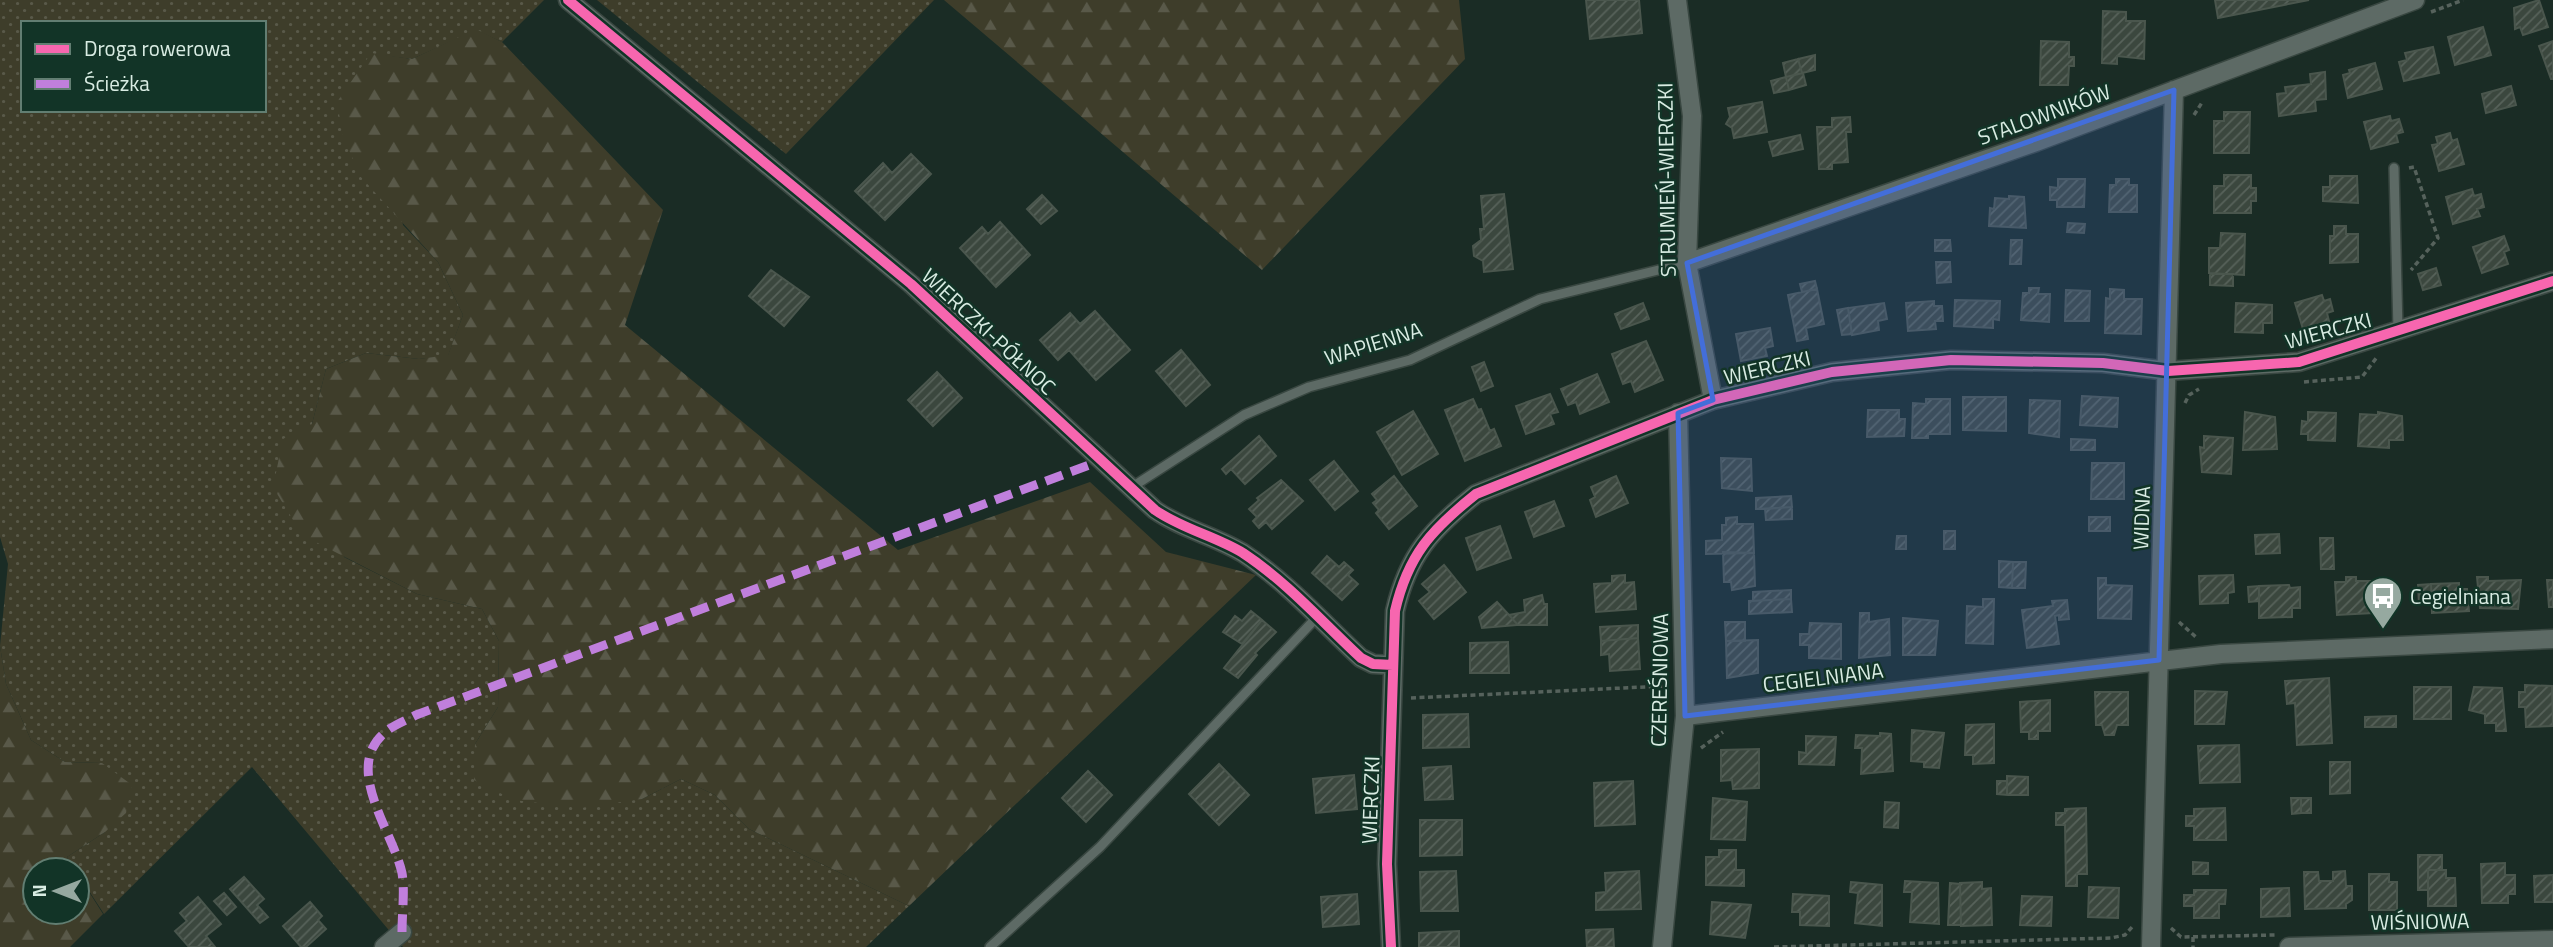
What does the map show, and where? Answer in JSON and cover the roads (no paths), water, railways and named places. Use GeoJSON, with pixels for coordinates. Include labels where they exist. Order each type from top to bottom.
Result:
{"type":"FeatureCollection","features":[{"type":"Feature","properties":{"kind":"street","name":"WIERCZKI-PÓŁNOC"},"geometry":{"type":"LineString","coordinates":[[568,0],[911,284],[1129,489],[1176,524],[1239,551],[1256,562],[1318,616],[1361,659],[1373,664],[1393,665]]}},
{"type":"Feature","properties":{"kind":"street","name":"STRUMIEŃ-WIERCZKI"},"geometry":{"type":"LineString","coordinates":[[1677,0],[1692,116],[1686,263],[1713,400]]}},
{"type":"Feature","properties":{"kind":"street","name":"STALOWNIKÓW"},"geometry":{"type":"LineString","coordinates":[[1686,263],[1958,170],[2415,0]]}},
{"type":"Feature","properties":{"kind":"street","name":"WIDNA"},"geometry":{"type":"LineString","coordinates":[[2151,947],[2174,90]]}},
{"type":"Feature","properties":{"kind":"street","name":"WIERCZKI"},"geometry":{"type":"LineString","coordinates":[[1391,947],[1387,864],[1395,611],[1402,580],[1417,550],[1445,519],[1476,494],[1713,400],[1832,372],[1951,360],[2103,363],[2168,371],[2299,362],[2553,281]]}},
{"type":"Feature","properties":{"kind":"street","name":"CZEREŚNIOWA"},"geometry":{"type":"LineString","coordinates":[[1662,947],[1685,716],[1678,413]]}},
{"type":"Feature","properties":{"kind":"street","name":"CEGIELNIANA"},"geometry":{"type":"LineString","coordinates":[[1685,716],[2159,660],[2553,639]]}},
{"type":"Feature","properties":{"kind":"street"},"geometry":{"type":"LineString","coordinates":[[384,947],[402,932]]}},
{"type":"Feature","properties":{"kind":"street","name":"WIŚNIOWA"},"geometry":{"type":"LineString","coordinates":[[2289,947],[2553,940]]}},
{"type":"Feature","properties":{"kind":"lane","name":"WIERCZKI"},"geometry":{"type":"LineString","coordinates":[[2394,168],[2398,330]]}},
{"type":"Feature","properties":{"kind":"lane","name":"WAPIENNA"},"geometry":{"type":"LineString","coordinates":[[1129,489],[1244,415],[1309,387],[1410,360],[1540,299],[1686,263]]}},
{"type":"Feature","properties":{"kind":"lane"},"geometry":{"type":"LineString","coordinates":[[990,947],[1100,847],[1318,616]]}},
{"type":"Feature","properties":{"kind":"place","name":"Cegielniana"},"geometry":{"type":"Point","coordinates":[2383,630]}}]}
